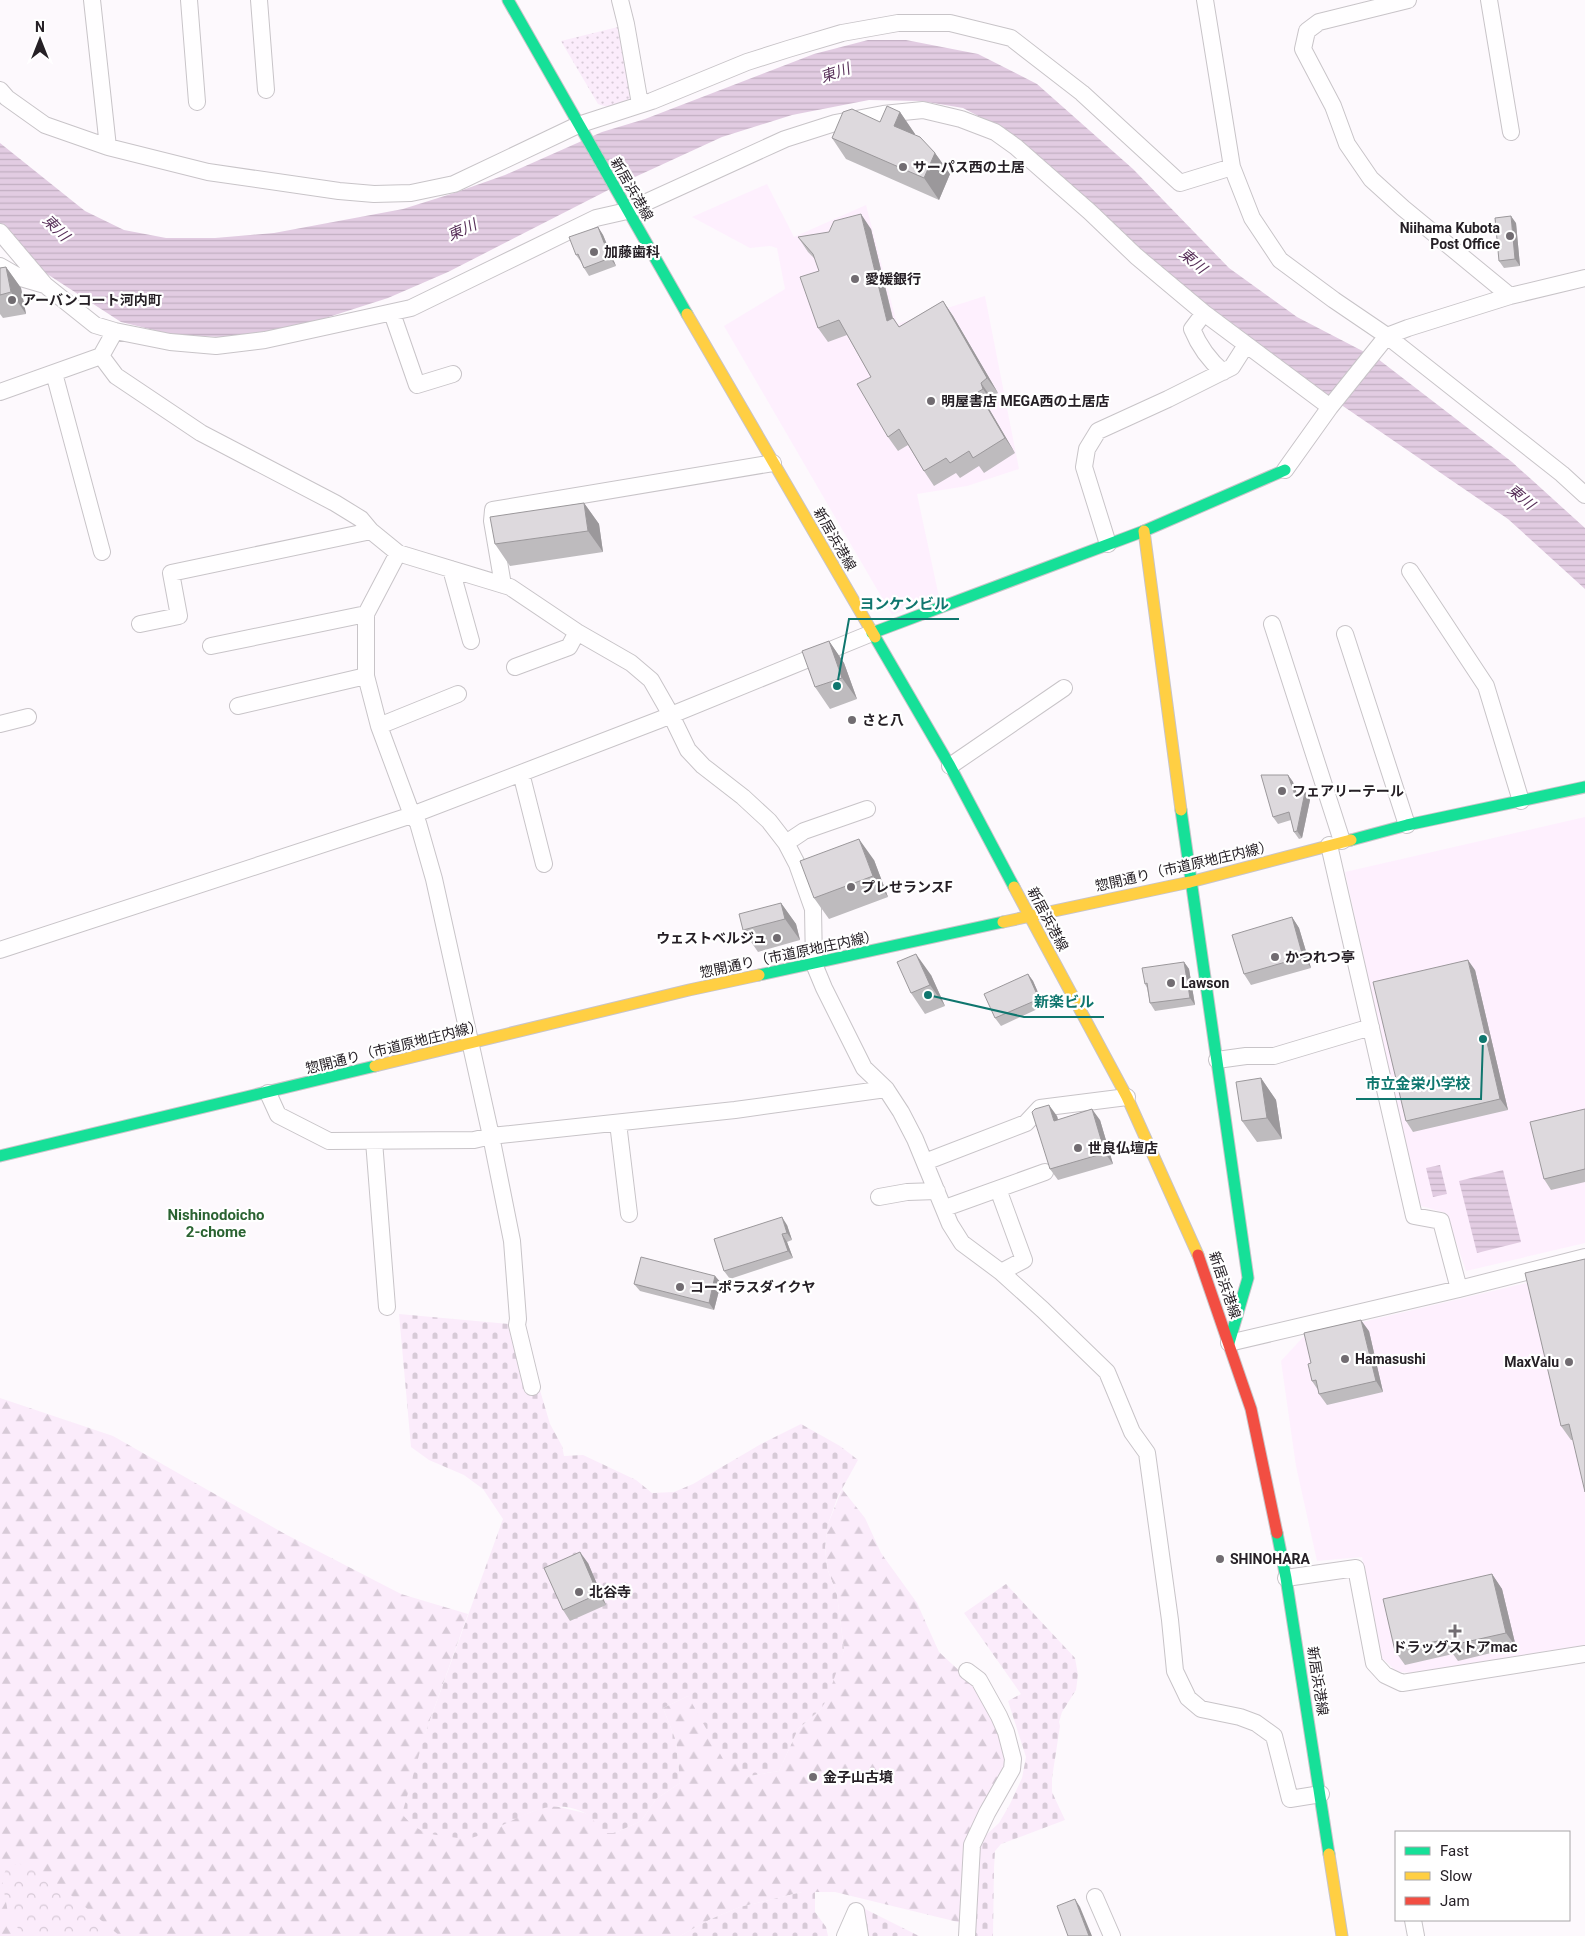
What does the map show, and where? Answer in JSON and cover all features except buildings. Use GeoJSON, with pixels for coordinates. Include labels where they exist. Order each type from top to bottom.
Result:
{"type":"FeatureCollection","features":[{"type":"Feature","properties":{"kind":"street"},"geometry":{"type":"LineString","coordinates":[[92,0],[108,148]]}},
{"type":"Feature","properties":{"kind":"street"},"geometry":{"type":"LineString","coordinates":[[189,0],[197,102]]}},
{"type":"Feature","properties":{"kind":"street"},"geometry":{"type":"LineString","coordinates":[[259,0],[266,90]]}},
{"type":"Feature","properties":{"kind":"street","name":"新居浜港線"},"geometry":{"type":"LineString","coordinates":[[508,0],[625,207],[950,766],[1127,1097],[1195,1245],[1251,1409],[1286,1578],[1342,1936]]}},
{"type":"Feature","properties":{"kind":"street"},"geometry":{"type":"LineString","coordinates":[[620,0],[640,104]]}},
{"type":"Feature","properties":{"kind":"street"},"geometry":{"type":"LineString","coordinates":[[1205,0],[1232,167],[1252,218],[1280,260],[1334,300],[1382,342],[1562,474],[1585,495]]}},
{"type":"Feature","properties":{"kind":"street"},"geometry":{"type":"LineString","coordinates":[[1408,0],[1319,22],[1307,31],[1303,49],[1333,106],[1347,144],[1371,179],[1402,208],[1510,296]]}},
{"type":"Feature","properties":{"kind":"street"},"geometry":{"type":"LineString","coordinates":[[1488,0],[1510,132]]}},
{"type":"Feature","properties":{"kind":"street"},"geometry":{"type":"LineString","coordinates":[[0,90],[7,98],[45,125],[108,148],[208,172],[374,194],[411,193],[454,184],[579,126],[652,101],[747,62],[842,34],[898,23],[950,23],[1011,38],[1082,93],[1180,183],[1232,167]]}},
{"type":"Feature","properties":{"kind":"street"},"geometry":{"type":"LineString","coordinates":[[0,232],[46,285],[95,325],[170,342],[216,346],[265,340],[411,308],[596,218],[786,139],[835,123],[883,114],[923,110],[961,119],[995,132],[1050,177],[1136,256],[1204,313],[1331,406]]}},
{"type":"Feature","properties":{"kind":"street"},"geometry":{"type":"LineString","coordinates":[[0,266],[21,278],[46,285]]}},
{"type":"Feature","properties":{"kind":"street"},"geometry":{"type":"LineString","coordinates":[[0,950],[412,815],[671,715],[872,633],[1144,531],[1285,470],[1331,406],[1382,342],[1408,328],[1510,296],[1585,278]]}},
{"type":"Feature","properties":{"kind":"street"},"geometry":{"type":"LineString","coordinates":[[392,313],[417,385],[453,374]]}},
{"type":"Feature","properties":{"kind":"street"},"geometry":{"type":"LineString","coordinates":[[1204,313],[1192,329],[1197,341],[1213,363],[1223,372]]}},
{"type":"Feature","properties":{"kind":"street"},"geometry":{"type":"LineString","coordinates":[[0,392],[101,356],[115,331]]}},
{"type":"Feature","properties":{"kind":"street"},"geometry":{"type":"LineString","coordinates":[[1108,544],[1084,467],[1087,449],[1098,431],[1223,372],[1232,366],[1246,345]]}},
{"type":"Feature","properties":{"kind":"street"},"geometry":{"type":"LineString","coordinates":[[101,356],[116,376],[201,432],[335,503],[361,519],[371,531],[398,553],[510,587],[577,632],[631,663],[651,680],[688,750],[703,766],[743,797],[769,821],[786,843],[797,864],[813,909],[814,964],[844,1032],[864,1068],[886,1090],[902,1112],[950,1224],[962,1243],[1001,1272],[1107,1372],[1132,1432],[1147,1453],[1170,1620],[1175,1671],[1188,1698],[1201,1709],[1240,1717],[1256,1723],[1274,1736],[1290,1799],[1321,1794]]}},
{"type":"Feature","properties":{"kind":"street"},"geometry":{"type":"LineString","coordinates":[[54,373],[102,552]]}},
{"type":"Feature","properties":{"kind":"street"},"geometry":{"type":"LineString","coordinates":[[503,585],[492,521],[493,510],[773,463]]}},
{"type":"Feature","properties":{"kind":"street"},"geometry":{"type":"LineString","coordinates":[[140,624],[179,616],[171,573],[371,531]]}},
{"type":"Feature","properties":{"kind":"street"},"geometry":{"type":"LineString","coordinates":[[1144,531],[1190,882],[1248,1278],[1229,1343],[1459,1289],[1585,1257]]}},
{"type":"Feature","properties":{"kind":"street"},"geometry":{"type":"LineString","coordinates":[[398,553],[366,614],[366,676],[379,726],[412,815],[418,823],[434,879],[471,1043],[512,1241],[517,1326],[532,1387]]}},
{"type":"Feature","properties":{"kind":"street"},"geometry":{"type":"LineString","coordinates":[[451,569],[471,641]]}},
{"type":"Feature","properties":{"kind":"street"},"geometry":{"type":"LineString","coordinates":[[1410,571],[1486,686],[1521,801]]}},
{"type":"Feature","properties":{"kind":"street"},"geometry":{"type":"LineString","coordinates":[[211,646],[366,614]]}},
{"type":"Feature","properties":{"kind":"street"},"geometry":{"type":"LineString","coordinates":[[1272,624],[1336,843],[1371,1027],[1414,1216],[1442,1221],[1459,1289]]}},
{"type":"Feature","properties":{"kind":"street"},"geometry":{"type":"LineString","coordinates":[[515,667],[569,647],[577,632]]}},
{"type":"Feature","properties":{"kind":"street"},"geometry":{"type":"LineString","coordinates":[[1345,634],[1407,825]]}},
{"type":"Feature","properties":{"kind":"street"},"geometry":{"type":"LineString","coordinates":[[238,706],[366,676]]}},
{"type":"Feature","properties":{"kind":"street"},"geometry":{"type":"LineString","coordinates":[[950,766],[1064,688]]}},
{"type":"Feature","properties":{"kind":"street"},"geometry":{"type":"LineString","coordinates":[[379,726],[458,694]]}},
{"type":"Feature","properties":{"kind":"street"},"geometry":{"type":"LineString","coordinates":[[0,724],[28,717]]}},
{"type":"Feature","properties":{"kind":"street"},"geometry":{"type":"LineString","coordinates":[[521,773],[544,864]]}},
{"type":"Feature","properties":{"kind":"street","name":"惣開通り（市道原地庄内線）"},"geometry":{"type":"LineString","coordinates":[[0,1156],[268,1093],[689,990],[1190,882],[1407,825],[1585,787]]}},
{"type":"Feature","properties":{"kind":"street"},"geometry":{"type":"LineString","coordinates":[[786,843],[804,831],[867,809]]}},
{"type":"Feature","properties":{"kind":"street"},"geometry":{"type":"LineString","coordinates":[[1217,1060],[1246,1056],[1274,1056],[1371,1027]]}},
{"type":"Feature","properties":{"kind":"street"},"geometry":{"type":"LineString","coordinates":[[268,1093],[278,1115],[329,1141],[374,1141],[474,1140],[491,1136],[735,1110],[886,1090]]}},
{"type":"Feature","properties":{"kind":"street"},"geometry":{"type":"LineString","coordinates":[[925,1162],[1026,1123],[1040,1108],[1127,1097]]}},
{"type":"Feature","properties":{"kind":"street"},"geometry":{"type":"LineString","coordinates":[[618,1123],[629,1214]]}},
{"type":"Feature","properties":{"kind":"street"},"geometry":{"type":"LineString","coordinates":[[374,1141],[387,1307]]}},
{"type":"Feature","properties":{"kind":"street"},"geometry":{"type":"LineString","coordinates":[[944,1208],[1045,1172]]}},
{"type":"Feature","properties":{"kind":"street"},"geometry":{"type":"LineString","coordinates":[[998,1189],[1024,1260],[1001,1272]]}},
{"type":"Feature","properties":{"kind":"street"},"geometry":{"type":"LineString","coordinates":[[879,1196],[907,1192],[937,1191]]}},
{"type":"Feature","properties":{"kind":"street"},"geometry":{"type":"LineString","coordinates":[[1286,1578],[1356,1568],[1374,1662],[1385,1675],[1402,1683],[1585,1654]]}},
{"type":"Feature","properties":{"kind":"street"},"geometry":{"type":"LineString","coordinates":[[967,1671],[978,1680],[999,1716],[1006,1732],[1013,1759],[1012,1769],[986,1813],[972,1845],[967,1936]]}},
{"type":"Feature","properties":{"kind":"street"},"geometry":{"type":"LineString","coordinates":[[1095,1897],[1112,1936]]}},
{"type":"Feature","properties":{"kind":"street"},"geometry":{"type":"LineString","coordinates":[[845,1936],[856,1911],[860,1936]]}},
{"type":"Feature","properties":{"kind":"street"},"geometry":{"type":"LineString","coordinates":[[1413,1921],[1416,1936]]}},
{"type":"Feature","properties":{"kind":"shaded area"},"geometry":{"type":"Polygon","coordinates":[[[767,184],[794,237],[866,205],[897,324],[985,296],[1019,469],[967,486],[917,494],[939,597],[892,615],[724,326],[785,289],[777,248],[770,246],[750,248],[692,217],[767,184]]]}},
{"type":"Feature","properties":{"kind":"shaded area"},"geometry":{"type":"Polygon","coordinates":[[[1585,817],[1585,1243],[1466,1271],[1446,1213],[1418,1205],[1345,872],[1585,817]]]}},
{"type":"Feature","properties":{"kind":"shaded area"},"geometry":{"type":"Polygon","coordinates":[[[1585,1269],[1585,1645],[1411,1673],[1400,1672],[1382,1658],[1380,1652],[1362,1557],[1317,1561],[1296,1466],[1281,1361],[1304,1336],[1585,1269]]]}},
{"type":"Feature","properties":{"kind":"green space"},"geometry":{"type":"Polygon","coordinates":[[[622,26],[635,96],[622,104],[602,106],[598,104],[561,41],[622,26]]]}},
{"type":"Feature","properties":{"kind":"green space"},"geometry":{"type":"Polygon","coordinates":[[[399,1314],[509,1324],[539,1387],[550,1424],[562,1446],[564,1456],[583,1455],[636,1480],[652,1493],[674,1492],[693,1484],[761,1444],[801,1424],[840,1446],[858,1460],[838,1496],[828,1524],[825,1547],[827,1568],[837,1595],[844,1650],[827,1699],[821,1709],[798,1729],[779,1771],[749,1776],[743,1781],[738,1760],[723,1759],[688,1696],[663,1708],[676,1741],[680,1783],[656,1799],[641,1821],[615,1833],[605,1833],[586,1814],[568,1807],[540,1809],[485,1833],[465,1839],[425,1832],[416,1827],[402,1814],[425,1734],[503,1519],[483,1489],[464,1475],[429,1460],[411,1447],[399,1314]]]}},
{"type":"Feature","properties":{"kind":"green space"},"geometry":{"type":"Polygon","coordinates":[[[0,1398],[113,1436],[285,1534],[401,1594],[468,1614],[425,1734],[500,1827],[507,1821],[550,1805],[585,1813],[615,1833],[641,1821],[656,1799],[680,1783],[676,1741],[663,1708],[688,1696],[738,1760],[744,1780],[749,1776],[779,1771],[798,1729],[821,1709],[844,1650],[837,1595],[827,1568],[825,1547],[828,1524],[842,1489],[865,1518],[881,1553],[917,1603],[939,1652],[967,1678],[984,1702],[1010,1759],[989,1803],[962,1923],[835,1892],[802,1892],[740,1907],[711,1919],[680,1936],[0,1936],[0,1398]]]}},
{"type":"Feature","properties":{"kind":"green space"},"geometry":{"type":"Polygon","coordinates":[[[1006,1584],[1075,1658],[1078,1675],[1076,1690],[1062,1712],[1059,1722],[1052,1778],[1052,1792],[1065,1820],[1001,1844],[995,1851],[993,1936],[975,1936],[974,1860],[985,1836],[999,1823],[1010,1804],[1022,1778],[1026,1757],[1008,1701],[1021,1694],[964,1613],[1006,1584]]]}},
{"type":"Feature","properties":{"kind":"green space"},"geometry":{"type":"Polygon","coordinates":[[[18,1863],[49,1877],[120,1936],[23,1936],[8,1913],[2,1880],[6,1869],[18,1863]]]}},
{"type":"Feature","properties":{"kind":"green space"},"geometry":{"type":"Polygon","coordinates":[[[802,1892],[815,1892],[815,1912],[826,1927],[828,1936],[680,1936],[711,1919],[740,1907],[802,1892]]]}},
{"type":"Feature","properties":{"kind":"green space"},"geometry":{"type":"Polygon","coordinates":[[[863,1908],[919,1936],[865,1936],[863,1908]]]}},
{"type":"Feature","properties":{"kind":"water","name":"東川"},"geometry":{"type":"Polygon","coordinates":[[[868,40],[906,40],[978,54],[1037,84],[1133,169],[1229,268],[1297,317],[1378,359],[1512,462],[1585,528],[1585,589],[1508,519],[1229,325],[1096,213],[1030,151],[982,118],[963,108],[921,101],[869,100],[792,115],[722,137],[624,182],[448,272],[388,298],[313,322],[246,338],[174,335],[121,322],[44,272],[0,224],[0,143],[85,211],[124,230],[166,238],[215,238],[274,233],[403,209],[454,193],[505,175],[602,132],[645,119],[814,54],[868,40]]]}},
{"type":"Feature","properties":{"kind":"water"},"geometry":{"type":"Polygon","coordinates":[[[1440,1165],[1447,1194],[1433,1197],[1426,1168],[1440,1165]]]}},
{"type":"Feature","properties":{"kind":"water"},"geometry":{"type":"Polygon","coordinates":[[[1503,1170],[1521,1242],[1477,1253],[1459,1181],[1503,1170]]]}},
{"type":"Feature","properties":{"kind":"traffic: fast"},"geometry":{"type":"LineString","coordinates":[[508,0],[687,314]]}},
{"type":"Feature","properties":{"kind":"traffic: fast"},"geometry":{"type":"LineString","coordinates":[[872,633],[1144,531],[1285,470]]}},
{"type":"Feature","properties":{"kind":"traffic: fast"},"geometry":{"type":"LineString","coordinates":[[875,637],[950,766],[1014,887]]}},
{"type":"Feature","properties":{"kind":"traffic: fast"},"geometry":{"type":"LineString","coordinates":[[1351,840],[1407,825],[1585,787]]}},
{"type":"Feature","properties":{"kind":"traffic: fast"},"geometry":{"type":"LineString","coordinates":[[1181,810],[1248,1278],[1229,1343]]}},
{"type":"Feature","properties":{"kind":"traffic: fast"},"geometry":{"type":"LineString","coordinates":[[759,975],[1003,922]]}},
{"type":"Feature","properties":{"kind":"traffic: fast"},"geometry":{"type":"LineString","coordinates":[[0,1156],[375,1066]]}},
{"type":"Feature","properties":{"kind":"traffic: fast"},"geometry":{"type":"LineString","coordinates":[[1277,1533],[1286,1578],[1329,1854]]}},
{"type":"Feature","properties":{"kind":"traffic: slow"},"geometry":{"type":"LineString","coordinates":[[687,314],[875,637]]}},
{"type":"Feature","properties":{"kind":"traffic: slow"},"geometry":{"type":"LineString","coordinates":[[1144,531],[1181,810]]}},
{"type":"Feature","properties":{"kind":"traffic: slow"},"geometry":{"type":"LineString","coordinates":[[1003,922],[1190,882],[1351,840]]}},
{"type":"Feature","properties":{"kind":"traffic: slow"},"geometry":{"type":"LineString","coordinates":[[1014,887],[1127,1097],[1198,1255]]}},
{"type":"Feature","properties":{"kind":"traffic: slow"},"geometry":{"type":"LineString","coordinates":[[375,1066],[689,990],[759,975]]}},
{"type":"Feature","properties":{"kind":"traffic: slow"},"geometry":{"type":"LineString","coordinates":[[1329,1854],[1342,1936]]}},
{"type":"Feature","properties":{"kind":"traffic: jam"},"geometry":{"type":"LineString","coordinates":[[1198,1255],[1251,1409],[1277,1533]]}},
{"type":"Feature","properties":{"kind":"place","name":"サーパス西の土居"},"geometry":{"type":"Point","coordinates":[903,167]}},
{"type":"Feature","properties":{"kind":"place","name":"Niihama Kubota Post Office"},"geometry":{"type":"Point","coordinates":[1510,236]}},
{"type":"Feature","properties":{"kind":"place","name":"加藤歯科"},"geometry":{"type":"Point","coordinates":[594,252]}},
{"type":"Feature","properties":{"kind":"place","name":"愛媛銀行"},"geometry":{"type":"Point","coordinates":[855,279]}},
{"type":"Feature","properties":{"kind":"place","name":"アーバンコート河内町"},"geometry":{"type":"Point","coordinates":[12,300]}},
{"type":"Feature","properties":{"kind":"place","name":"明屋書店 MEGA西の土居店"},"geometry":{"type":"Point","coordinates":[931,401]}},
{"type":"Feature","properties":{"kind":"place","name":"ヨンケンビル"},"geometry":{"type":"Point","coordinates":[837,686]}},
{"type":"Feature","properties":{"kind":"place","name":"さと八"},"geometry":{"type":"Point","coordinates":[852,720]}},
{"type":"Feature","properties":{"kind":"place","name":"フェアリーテール"},"geometry":{"type":"Point","coordinates":[1282,791]}},
{"type":"Feature","properties":{"kind":"place","name":"プレせランスF"},"geometry":{"type":"Point","coordinates":[851,887]}},
{"type":"Feature","properties":{"kind":"place","name":"ウェストベルジュ"},"geometry":{"type":"Point","coordinates":[777,938]}},
{"type":"Feature","properties":{"kind":"place","name":"かつれつ亭"},"geometry":{"type":"Point","coordinates":[1275,957]}},
{"type":"Feature","properties":{"kind":"place","name":"Lawson"},"geometry":{"type":"Point","coordinates":[1171,983]}},
{"type":"Feature","properties":{"kind":"place","name":"新楽ビル"},"geometry":{"type":"Point","coordinates":[928,995]}},
{"type":"Feature","properties":{"kind":"place","name":"市立金栄小学校"},"geometry":{"type":"Point","coordinates":[1483,1039]}},
{"type":"Feature","properties":{"kind":"place","name":"世良仏壇店"},"geometry":{"type":"Point","coordinates":[1078,1148]}},
{"type":"Feature","properties":{"kind":"place","name":"コーポラスダイクヤ"},"geometry":{"type":"Point","coordinates":[680,1287]}},
{"type":"Feature","properties":{"kind":"place","name":"Hamasushi"},"geometry":{"type":"Point","coordinates":[1345,1359]}},
{"type":"Feature","properties":{"kind":"place","name":"MaxValu"},"geometry":{"type":"Point","coordinates":[1569,1362]}},
{"type":"Feature","properties":{"kind":"place","name":"SHINOHARA"},"geometry":{"type":"Point","coordinates":[1220,1559]}},
{"type":"Feature","properties":{"kind":"place","name":"北谷寺"},"geometry":{"type":"Point","coordinates":[579,1592]}},
{"type":"Feature","properties":{"kind":"place","name":"ドラッグストアmac"},"geometry":{"type":"Point","coordinates":[1455,1631]}},
{"type":"Feature","properties":{"kind":"place","name":"金子山古墳"},"geometry":{"type":"Point","coordinates":[813,1777]}},
{"type":"Feature","properties":{"kind":"district","name":"Nishinodoicho 2-chome"},"geometry":{"type":"Point","coordinates":[216,1224]}}]}
